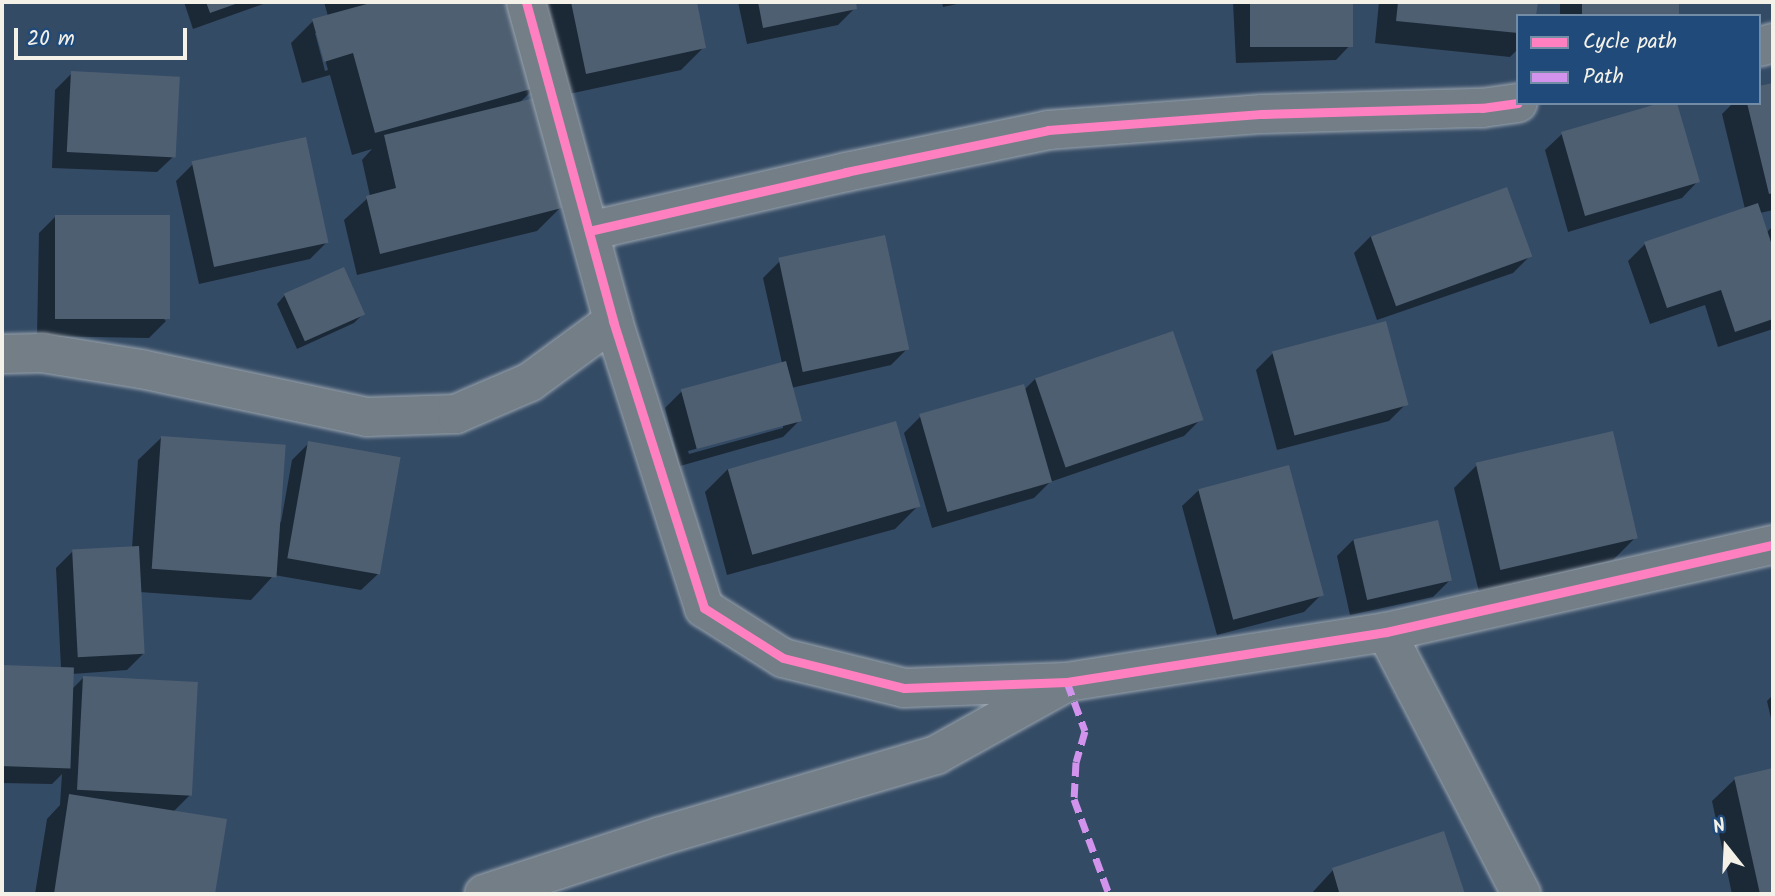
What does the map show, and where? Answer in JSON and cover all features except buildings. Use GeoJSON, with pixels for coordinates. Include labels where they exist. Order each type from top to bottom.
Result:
{"type":"FeatureCollection","features":[{"type":"Feature","properties":{"kind":"street"},"geometry":{"type":"LineString","coordinates":[[526,2],[613,321],[704,608],[783,658],[904,688],[1067,682],[1386,632],[1773,545]]}},
{"type":"Feature","properties":{"kind":"street"},"geometry":{"type":"LineString","coordinates":[[589,231],[846,172],[1048,130],[1262,114],[1482,108],[1516,103]]}},
{"type":"Feature","properties":{"kind":"street"},"geometry":{"type":"LineString","coordinates":[[2,354],[42,353],[141,369],[367,417],[456,414],[530,382],[613,321]]}},
{"type":"Feature","properties":{"kind":"street"},"geometry":{"type":"LineString","coordinates":[[1386,632],[1521,894]]}},
{"type":"Feature","properties":{"kind":"street"},"geometry":{"type":"LineString","coordinates":[[484,894],[661,836],[936,755],[1067,682]]}},
{"type":"Feature","properties":{"kind":"marked path"},"geometry":{"type":"LineString","coordinates":[[1067,682],[1085,731],[1076,762],[1074,799],[1109,894]]}},
{"type":"Feature","properties":{"kind":"cycle path"},"geometry":{"type":"LineString","coordinates":[[526,2],[613,321],[704,608],[783,658],[904,688],[1067,682],[1386,632],[1773,545]]}},
{"type":"Feature","properties":{"kind":"cycle path"},"geometry":{"type":"LineString","coordinates":[[589,231],[846,172],[1048,130],[1262,114],[1482,108],[1516,103]]}}]}
